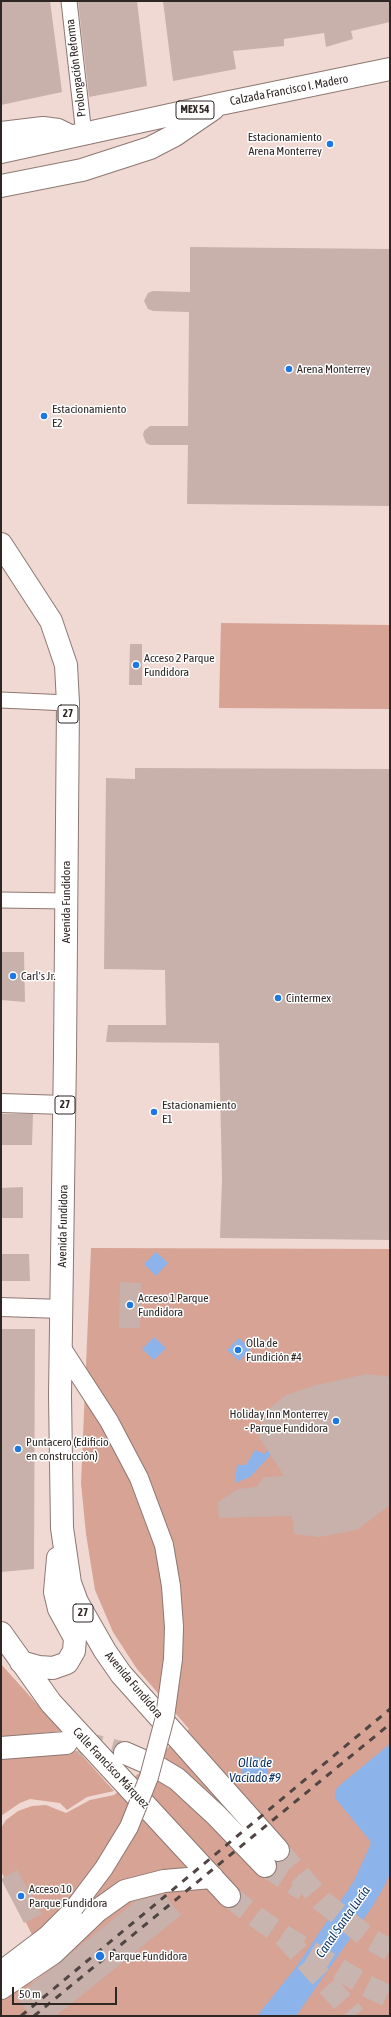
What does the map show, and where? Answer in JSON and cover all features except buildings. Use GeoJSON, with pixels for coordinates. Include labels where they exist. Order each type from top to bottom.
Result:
{"type":"FeatureCollection","features":[{"type":"Feature","properties":{"kind":"main road","name":"Calzada Francisco I. Madero"},"geometry":{"type":"LineString","coordinates":[[1,152],[220,104],[390,69]]}},
{"type":"Feature","properties":{"kind":"main road"},"geometry":{"type":"LineString","coordinates":[[1,186],[82,170],[150,148],[198,121],[220,104]]}},
{"type":"Feature","properties":{"kind":"main road"},"geometry":{"type":"LineString","coordinates":[[1,133],[43,128],[58,130],[79,136]]}},
{"type":"Feature","properties":{"kind":"main road","name":"Avenida Fundidora"},"geometry":{"type":"LineString","coordinates":[[1,544],[51,621],[66,665],[68,703],[65,1105],[60,1395],[62,1528],[70,1583],[77,1602],[105,1652],[121,1674],[271,1858],[216,1815],[177,1779],[157,1767],[125,1753]]}},
{"type":"Feature","properties":{"kind":"main road"},"geometry":{"type":"LineString","coordinates":[[20,1662],[39,1667],[53,1668],[67,1663],[74,1651],[75,1638],[60,1609],[55,1592],[62,1528]]}},
{"type":"Feature","properties":{"kind":"main road","name":"Calle Francisco Márquez"},"geometry":{"type":"LineString","coordinates":[[1,1633],[20,1662],[51,1703],[229,1896]]}},
{"type":"Feature","properties":{"kind":"main road"},"geometry":{"type":"LineString","coordinates":[[1,1748],[66,1743]]}},
{"type":"Feature","properties":{"kind":"main road"},"geometry":{"type":"LineString","coordinates":[[1,1988],[53,1953],[97,1911],[125,1891],[164,1881],[212,1877]]}},
{"type":"Feature","properties":{"kind":"street","name":"Prolongación Reforma"},"geometry":{"type":"LineString","coordinates":[[68,1],[79,136]]}},
{"type":"Feature","properties":{"kind":"street"},"geometry":{"type":"LineString","coordinates":[[1,700],[68,703]]}},
{"type":"Feature","properties":{"kind":"street"},"geometry":{"type":"LineString","coordinates":[[1,900],[66,901]]}},
{"type":"Feature","properties":{"kind":"street"},"geometry":{"type":"LineString","coordinates":[[1,1103],[65,1105]]}},
{"type":"Feature","properties":{"kind":"street"},"geometry":{"type":"LineString","coordinates":[[1,1307],[62,1309]]}},
{"type":"Feature","properties":{"kind":"street"},"geometry":{"type":"LineString","coordinates":[[1,1970],[46,1936],[74,1908],[104,1868],[129,1827],[149,1777],[165,1717],[173,1659],[174,1626],[171,1586],[164,1545],[139,1478],[109,1421],[61,1347]]}},
{"type":"Feature","properties":{"kind":"street"},"geometry":{"type":"LineString","coordinates":[[1,1651],[51,1703]]}},
{"type":"Feature","properties":{"kind":"shaded area"},"geometry":{"type":"Polygon","coordinates":[[[221,623],[390,625],[390,709],[219,708],[221,623]]]}},
{"type":"Feature","properties":{"kind":"shaded area","name":"Parque Fundidora"},"geometry":{"type":"Polygon","coordinates":[[[91,1248],[390,1249],[390,2016],[1,2016],[1,1996],[34,1981],[49,1970],[1,1871],[1,1828],[6,1820],[18,1811],[32,1806],[46,1805],[66,1813],[90,1800],[114,1795],[189,1729],[137,1669],[113,1632],[95,1590],[86,1534],[81,1483],[91,1248]]]}},
{"type":"Feature","properties":{"kind":"shaded area"},"geometry":{"type":"Polygon","coordinates":[[[1,1664],[61,1731],[1,1738],[1,1664]]]}},
{"type":"Feature","properties":{"kind":"shaded area"},"geometry":{"type":"Polygon","coordinates":[[[55,1750],[78,1751],[114,1791],[87,1797],[67,1810],[60,1803],[30,1799],[20,1803],[1,1816],[1,1757],[55,1750]]]}},
{"type":"Feature","properties":{"kind":"water"},"geometry":{"type":"Polygon","coordinates":[[[156,1252],[168,1263],[156,1276],[144,1264],[156,1252]]]}},
{"type":"Feature","properties":{"kind":"water"},"geometry":{"type":"Polygon","coordinates":[[[154,1337],[166,1348],[154,1360],[142,1349],[154,1337]]]}},
{"type":"Feature","properties":{"kind":"water"},"geometry":{"type":"Polygon","coordinates":[[[239,1338],[251,1349],[239,1361],[227,1350],[239,1338]]]}},
{"type":"Feature","properties":{"kind":"water"},"geometry":{"type":"Polygon","coordinates":[[[272,1440],[281,1444],[250,1477],[235,1483],[237,1465],[246,1465],[255,1450],[265,1454],[272,1440]]]}},
{"type":"Feature","properties":{"kind":"water","name":"Canal Santa Lucía"},"geometry":{"type":"Polygon","coordinates":[[[390,1744],[390,1874],[385,1885],[372,1907],[296,2016],[257,2016],[297,1966],[354,1881],[371,1842],[335,1798],[335,1791],[340,1785],[390,1744]]]}},
{"type":"Feature","properties":{"kind":"water","name":"Olla de Vaciado #9"},"geometry":{"type":"Polygon","coordinates":[[[255,1757],[264,1761],[268,1770],[264,1779],[255,1783],[246,1779],[242,1770],[246,1761],[255,1757]]]}},
{"type":"Feature","properties":{"kind":"tunnel"},"geometry":{"type":"LineString","coordinates":[[79,1744],[97,1746],[125,1753]]}},
{"type":"Feature","properties":{"kind":"tunnel"},"geometry":{"type":"LineString","coordinates":[[278,1850],[322,1901],[368,1938],[390,1950]]}},
{"type":"Feature","properties":{"kind":"tunnel"},"geometry":{"type":"LineString","coordinates":[[265,1866],[304,1890]]}},
{"type":"Feature","properties":{"kind":"tunnel"},"geometry":{"type":"LineString","coordinates":[[229,1896],[284,1936],[367,1986],[390,1997]]}},
{"type":"Feature","properties":{"kind":"tunnel"},"geometry":{"type":"LineString","coordinates":[[284,1936],[355,2016]]}},
{"type":"Feature","properties":{"kind":"railway"},"geometry":{"type":"LineString","coordinates":[[21,2016],[390,1709]]}},
{"type":"Feature","properties":{"kind":"railway"},"geometry":{"type":"LineString","coordinates":[[34,2016],[390,1724]]}},
{"type":"Feature","properties":{"kind":"place","name":"Estacionamiento Arena Monterrey"},"geometry":{"type":"Point","coordinates":[330,144]}},
{"type":"Feature","properties":{"kind":"place","name":"Arena Monterrey"},"geometry":{"type":"Point","coordinates":[289,369]}},
{"type":"Feature","properties":{"kind":"place","name":"Estacionamiento E2"},"geometry":{"type":"Point","coordinates":[44,416]}},
{"type":"Feature","properties":{"kind":"place","name":"Acceso 2 Parque Fundidora"},"geometry":{"type":"Point","coordinates":[136,665]}},
{"type":"Feature","properties":{"kind":"place","name":"Carl's Jr."},"geometry":{"type":"Point","coordinates":[13,976]}},
{"type":"Feature","properties":{"kind":"place","name":"Cintermex"},"geometry":{"type":"Point","coordinates":[278,998]}},
{"type":"Feature","properties":{"kind":"place","name":"Estacionamiento E1"},"geometry":{"type":"Point","coordinates":[154,1112]}},
{"type":"Feature","properties":{"kind":"place","name":"Acceso 1 Parque Fundidora"},"geometry":{"type":"Point","coordinates":[130,1305]}},
{"type":"Feature","properties":{"kind":"place","name":"Olla de Fundición #4"},"geometry":{"type":"Point","coordinates":[238,1350]}},
{"type":"Feature","properties":{"kind":"place","name":"Holiday Inn Monterrey - Parque Fundidora"},"geometry":{"type":"Point","coordinates":[336,1421]}},
{"type":"Feature","properties":{"kind":"place","name":"Puntacero (Edificio en construcción)"},"geometry":{"type":"Point","coordinates":[18,1449]}},
{"type":"Feature","properties":{"kind":"place","name":"Acceso 10 Parque Fundidora"},"geometry":{"type":"Point","coordinates":[21,1896]}},
{"type":"Feature","properties":{"kind":"place","name":"Parque Fundidora"},"geometry":{"type":"Point","coordinates":[100,1956]}}]}
